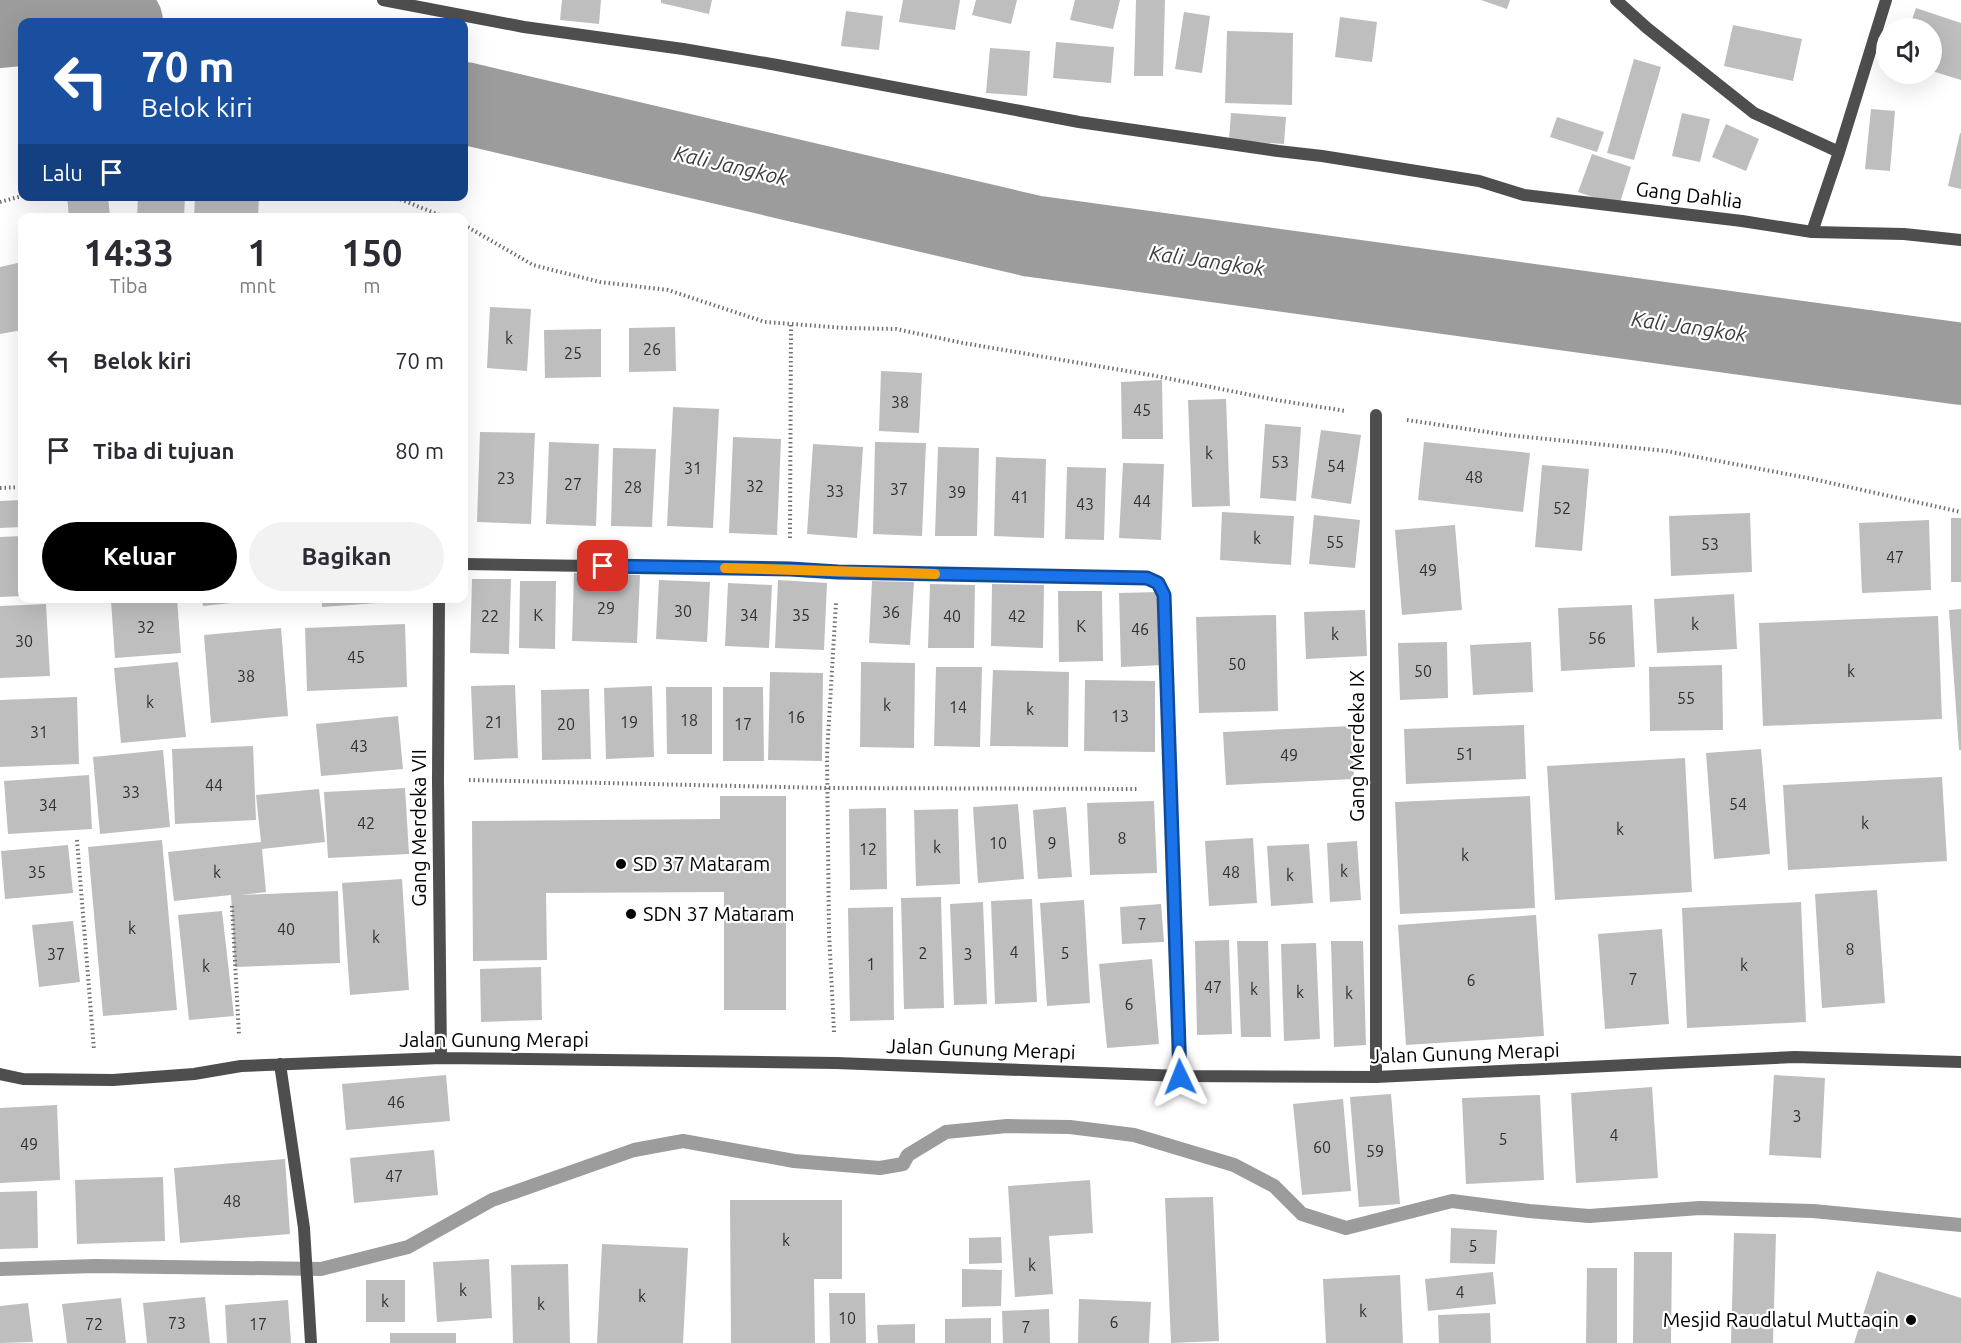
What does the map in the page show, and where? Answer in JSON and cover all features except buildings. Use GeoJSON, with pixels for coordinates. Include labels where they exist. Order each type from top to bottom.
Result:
{"type":"FeatureCollection","features":[{"type":"Feature","properties":{"kind":"street","name":"Gang Dahlia"},"geometry":{"type":"LineString","coordinates":[[383,0],[524,27],[777,64],[1079,122],[1322,156],[1479,181],[1524,195],[1742,221],[1812,232],[1904,234],[1961,240]]}},
{"type":"Feature","properties":{"kind":"street"},"geometry":{"type":"LineString","coordinates":[[1616,0],[1754,113],[1839,152]]}},
{"type":"Feature","properties":{"kind":"street"},"geometry":{"type":"LineString","coordinates":[[1812,232],[1886,0]]}},
{"type":"Feature","properties":{"kind":"street","name":"Gang Merdeka IX"},"geometry":{"type":"LineString","coordinates":[[1376,415],[1376,1077]]}},
{"type":"Feature","properties":{"kind":"street"},"geometry":{"type":"LineString","coordinates":[[468,564],[1147,578],[1158,583],[1164,595],[1180,1077]]}},
{"type":"Feature","properties":{"kind":"street","name":"Gang Merdeka VII"},"geometry":{"type":"LineString","coordinates":[[439,603],[441,1058]]}},
{"type":"Feature","properties":{"kind":"street","name":"Jalan Gunung Merapi"},"geometry":{"type":"LineString","coordinates":[[0,1074],[23,1079],[96,1081],[194,1074],[241,1066],[441,1058],[836,1063],[1180,1077],[1376,1077],[1795,1058],[1961,1062]]}},
{"type":"Feature","properties":{"kind":"street"},"geometry":{"type":"LineString","coordinates":[[280,1064],[304,1228],[311,1343]]}},
{"type":"Feature","properties":{"kind":"path"},"geometry":{"type":"LineString","coordinates":[[0,202],[18,197]]}},
{"type":"Feature","properties":{"kind":"path"},"geometry":{"type":"LineString","coordinates":[[404,201],[434,213]]}},
{"type":"Feature","properties":{"kind":"path"},"geometry":{"type":"LineString","coordinates":[[468,227],[533,265],[600,282],[668,290],[765,322],[896,329],[1276,400],[1507,435],[1666,451],[1813,479],[1961,512]]}},
{"type":"Feature","properties":{"kind":"path"},"geometry":{"type":"LineString","coordinates":[[790,569],[791,324]]}},
{"type":"Feature","properties":{"kind":"path"},"geometry":{"type":"LineString","coordinates":[[0,488],[18,487]]}},
{"type":"Feature","properties":{"kind":"path"},"geometry":{"type":"LineString","coordinates":[[836,1063],[829,932],[827,755],[838,572]]}},
{"type":"Feature","properties":{"kind":"path"},"geometry":{"type":"LineString","coordinates":[[438,780],[827,788],[1171,789]]}},
{"type":"Feature","properties":{"kind":"path"},"geometry":{"type":"LineString","coordinates":[[77,840],[96,1081]]}},
{"type":"Feature","properties":{"kind":"path"},"geometry":{"type":"LineString","coordinates":[[232,906],[241,1066]]}},
{"type":"Feature","properties":{"kind":"waterway","name":"Kali Jangkok"},"geometry":{"type":"LineString","coordinates":[[0,27],[18,25]]}},
{"type":"Feature","properties":{"kind":"waterway","name":"Kali Jangkok"},"geometry":{"type":"LineString","coordinates":[[468,104],[1032,236],[1961,364]]}},
{"type":"Feature","properties":{"kind":"waterway"},"geometry":{"type":"LineString","coordinates":[[0,1269],[95,1266],[321,1269],[408,1247],[492,1200],[634,1150],[683,1141],[794,1161],[880,1168],[903,1164],[908,1155],[946,1132],[1007,1126],[1070,1127],[1134,1135],[1234,1165],[1274,1186],[1302,1214],[1346,1228],[1452,1201],[1589,1216],[1700,1208],[1813,1211],[1961,1225]]}},
{"type":"Feature","properties":{"kind":"slow traffic"},"geometry":{"type":"LineString","coordinates":[[725,568],[935,574]]}},
{"type":"Feature","properties":{"kind":"place","name":"SD 37 Mataram"},"geometry":{"type":"Point","coordinates":[621,864]}},
{"type":"Feature","properties":{"kind":"place","name":"SDN 37 Mataram"},"geometry":{"type":"Point","coordinates":[631,914]}},
{"type":"Feature","properties":{"kind":"place","name":"Mesjid Raudlatul Muttaqin"},"geometry":{"type":"Point","coordinates":[1911,1320]}},
{"type":"Feature","properties":{"kind":"route"},"geometry":{"type":"LineString","coordinates":[[603,566],[1147,578],[1158,583],[1164,595],[1180,1077]]}}]}
